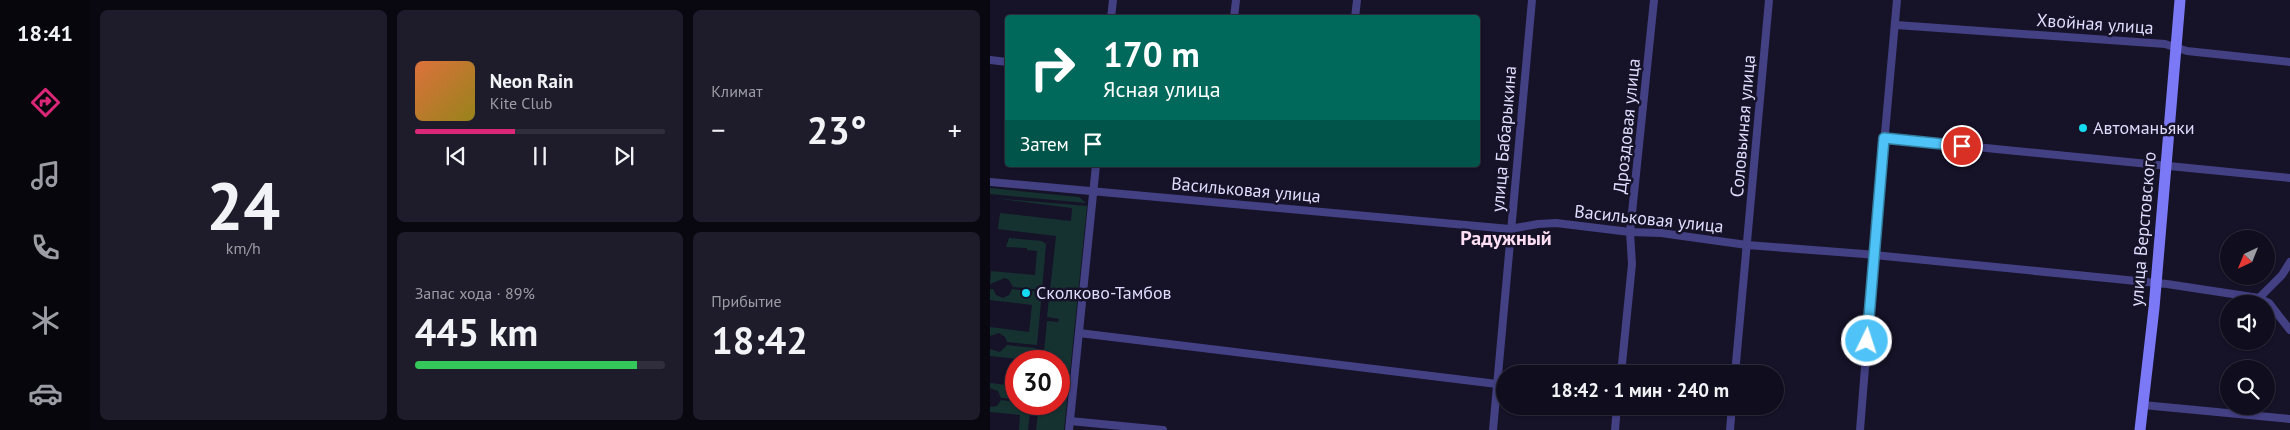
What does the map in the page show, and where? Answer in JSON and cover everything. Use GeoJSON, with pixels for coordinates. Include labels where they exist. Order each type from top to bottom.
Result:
{"type":"FeatureCollection","features":[{"type":"Feature","properties":{"kind":"street"},"geometry":{"type":"LineString","coordinates":[[1111,15],[1113,0]]}},
{"type":"Feature","properties":{"kind":"street"},"geometry":{"type":"LineString","coordinates":[[1234,15],[1236,0]]}},
{"type":"Feature","properties":{"kind":"street"},"geometry":{"type":"LineString","coordinates":[[1356,15],[1357,0]]}},
{"type":"Feature","properties":{"kind":"street","name":"улица Бабарыкина"},"geometry":{"type":"LineString","coordinates":[[1499,365],[1532,0]]}},
{"type":"Feature","properties":{"kind":"street","name":"Дроздовая улица"},"geometry":{"type":"LineString","coordinates":[[1622,365],[1630,289],[1630,232],[1654,0]]}},
{"type":"Feature","properties":{"kind":"street","name":"Соловьиная улица"},"geometry":{"type":"LineString","coordinates":[[1736,365],[1769,0]]}},
{"type":"Feature","properties":{"kind":"street"},"geometry":{"type":"LineString","coordinates":[[1860,430],[1897,0]]}},
{"type":"Feature","properties":{"kind":"street","name":"улица Верстовского"},"geometry":{"type":"LineString","coordinates":[[2140,430],[2167,166],[2180,0]]}},
{"type":"Feature","properties":{"kind":"street","name":"Хвойная улица"},"geometry":{"type":"LineString","coordinates":[[1896,25],[2164,44],[2176,49],[2290,62]]}},
{"type":"Feature","properties":{"kind":"street"},"geometry":{"type":"LineString","coordinates":[[990,60],[1005,62]]}},
{"type":"Feature","properties":{"kind":"street"},"geometry":{"type":"LineString","coordinates":[[1884,138],[2290,178]]}},
{"type":"Feature","properties":{"kind":"street"},"geometry":{"type":"LineString","coordinates":[[1096,167],[1070,426],[1163,430]]}},
{"type":"Feature","properties":{"kind":"street","name":"Васильковая улица"},"geometry":{"type":"LineString","coordinates":[[990,182],[1510,229],[1556,223],[1630,232],[1661,233],[1747,245],[1874,255],[2156,283],[2238,295]]}},
{"type":"Feature","properties":{"kind":"street"},"geometry":{"type":"LineString","coordinates":[[2262,295],[2282,275],[2290,262]]}},
{"type":"Feature","properties":{"kind":"street"},"geometry":{"type":"LineString","coordinates":[[2275,311],[2290,330]]}},
{"type":"Feature","properties":{"kind":"street"},"geometry":{"type":"LineString","coordinates":[[1079,333],[1496,384]]}},
{"type":"Feature","properties":{"kind":"street","name":"улица Бабарыкина"},"geometry":{"type":"LineString","coordinates":[[1493,430],[1496,396]]}},
{"type":"Feature","properties":{"kind":"street"},"geometry":{"type":"LineString","coordinates":[[2143,405],[2290,419]]}},
{"type":"Feature","properties":{"kind":"street"},"geometry":{"type":"LineString","coordinates":[[1614,430],[1616,415]]}},
{"type":"Feature","properties":{"kind":"street"},"geometry":{"type":"LineString","coordinates":[[1730,430],[1731,415]]}},
{"type":"Feature","properties":{"kind":"green space"},"geometry":{"type":"Polygon","coordinates":[[[990,188],[1079,197],[1086,203],[990,194],[990,188]]]}},
{"type":"Feature","properties":{"kind":"green space"},"geometry":{"type":"Polygon","coordinates":[[[993,198],[1087,206],[1070,372],[1070,350],[1044,350],[1047,321],[1058,322],[1059,319],[1047,317],[1056,236],[998,229],[1000,213],[1071,221],[1072,208],[993,198]]]}},
{"type":"Feature","properties":{"kind":"green space"},"geometry":{"type":"Polygon","coordinates":[[[1009,238],[1042,241],[1046,244],[1042,290],[1013,287],[1009,280],[1005,278],[990,284],[991,271],[1035,275],[1037,251],[1027,250],[1027,248],[1006,247],[1009,238]]]}},
{"type":"Feature","properties":{"kind":"green space"},"geometry":{"type":"Polygon","coordinates":[[[990,289],[993,289],[996,295],[1003,298],[1009,295],[1012,289],[1042,292],[1037,345],[1007,342],[1005,337],[999,333],[990,336],[990,327],[1029,332],[1032,305],[990,300],[990,289]]]}},
{"type":"Feature","properties":{"kind":"green space"},"geometry":{"type":"Polygon","coordinates":[[[1007,345],[1036,348],[1036,350],[1005,350],[1005,358],[990,356],[990,349],[1000,352],[1007,345]]]}},
{"type":"Feature","properties":{"kind":"green space"},"geometry":{"type":"Polygon","coordinates":[[[990,383],[1005,385],[1005,398],[1001,398],[998,391],[990,388],[990,383]]]}},
{"type":"Feature","properties":{"kind":"green space"},"geometry":{"type":"Polygon","coordinates":[[[1001,400],[1005,401],[1005,414],[990,412],[990,407],[997,406],[1001,400]]]}},
{"type":"Feature","properties":{"kind":"green space"},"geometry":{"type":"Polygon","coordinates":[[[1020,415],[1030,415],[1028,430],[1019,430],[1020,415]]]}},
{"type":"Feature","properties":{"kind":"green space"},"geometry":{"type":"Polygon","coordinates":[[[1038,415],[1066,415],[1064,430],[1036,430],[1038,415]]]}},
{"type":"Feature","properties":{"kind":"place","name":"Автоманьяки"},"geometry":{"type":"Point","coordinates":[2083,128]}},
{"type":"Feature","properties":{"kind":"place","name":"Сколково-Тамбов"},"geometry":{"type":"Point","coordinates":[1026,293]}},
{"type":"Feature","properties":{"kind":"district","name":"Радужный"},"geometry":{"type":"Point","coordinates":[1506,238]}},
{"type":"Feature","properties":{"kind":"route"},"geometry":{"type":"LineString","coordinates":[[1867,341],[1884,138],[1962,146]]}}]}
